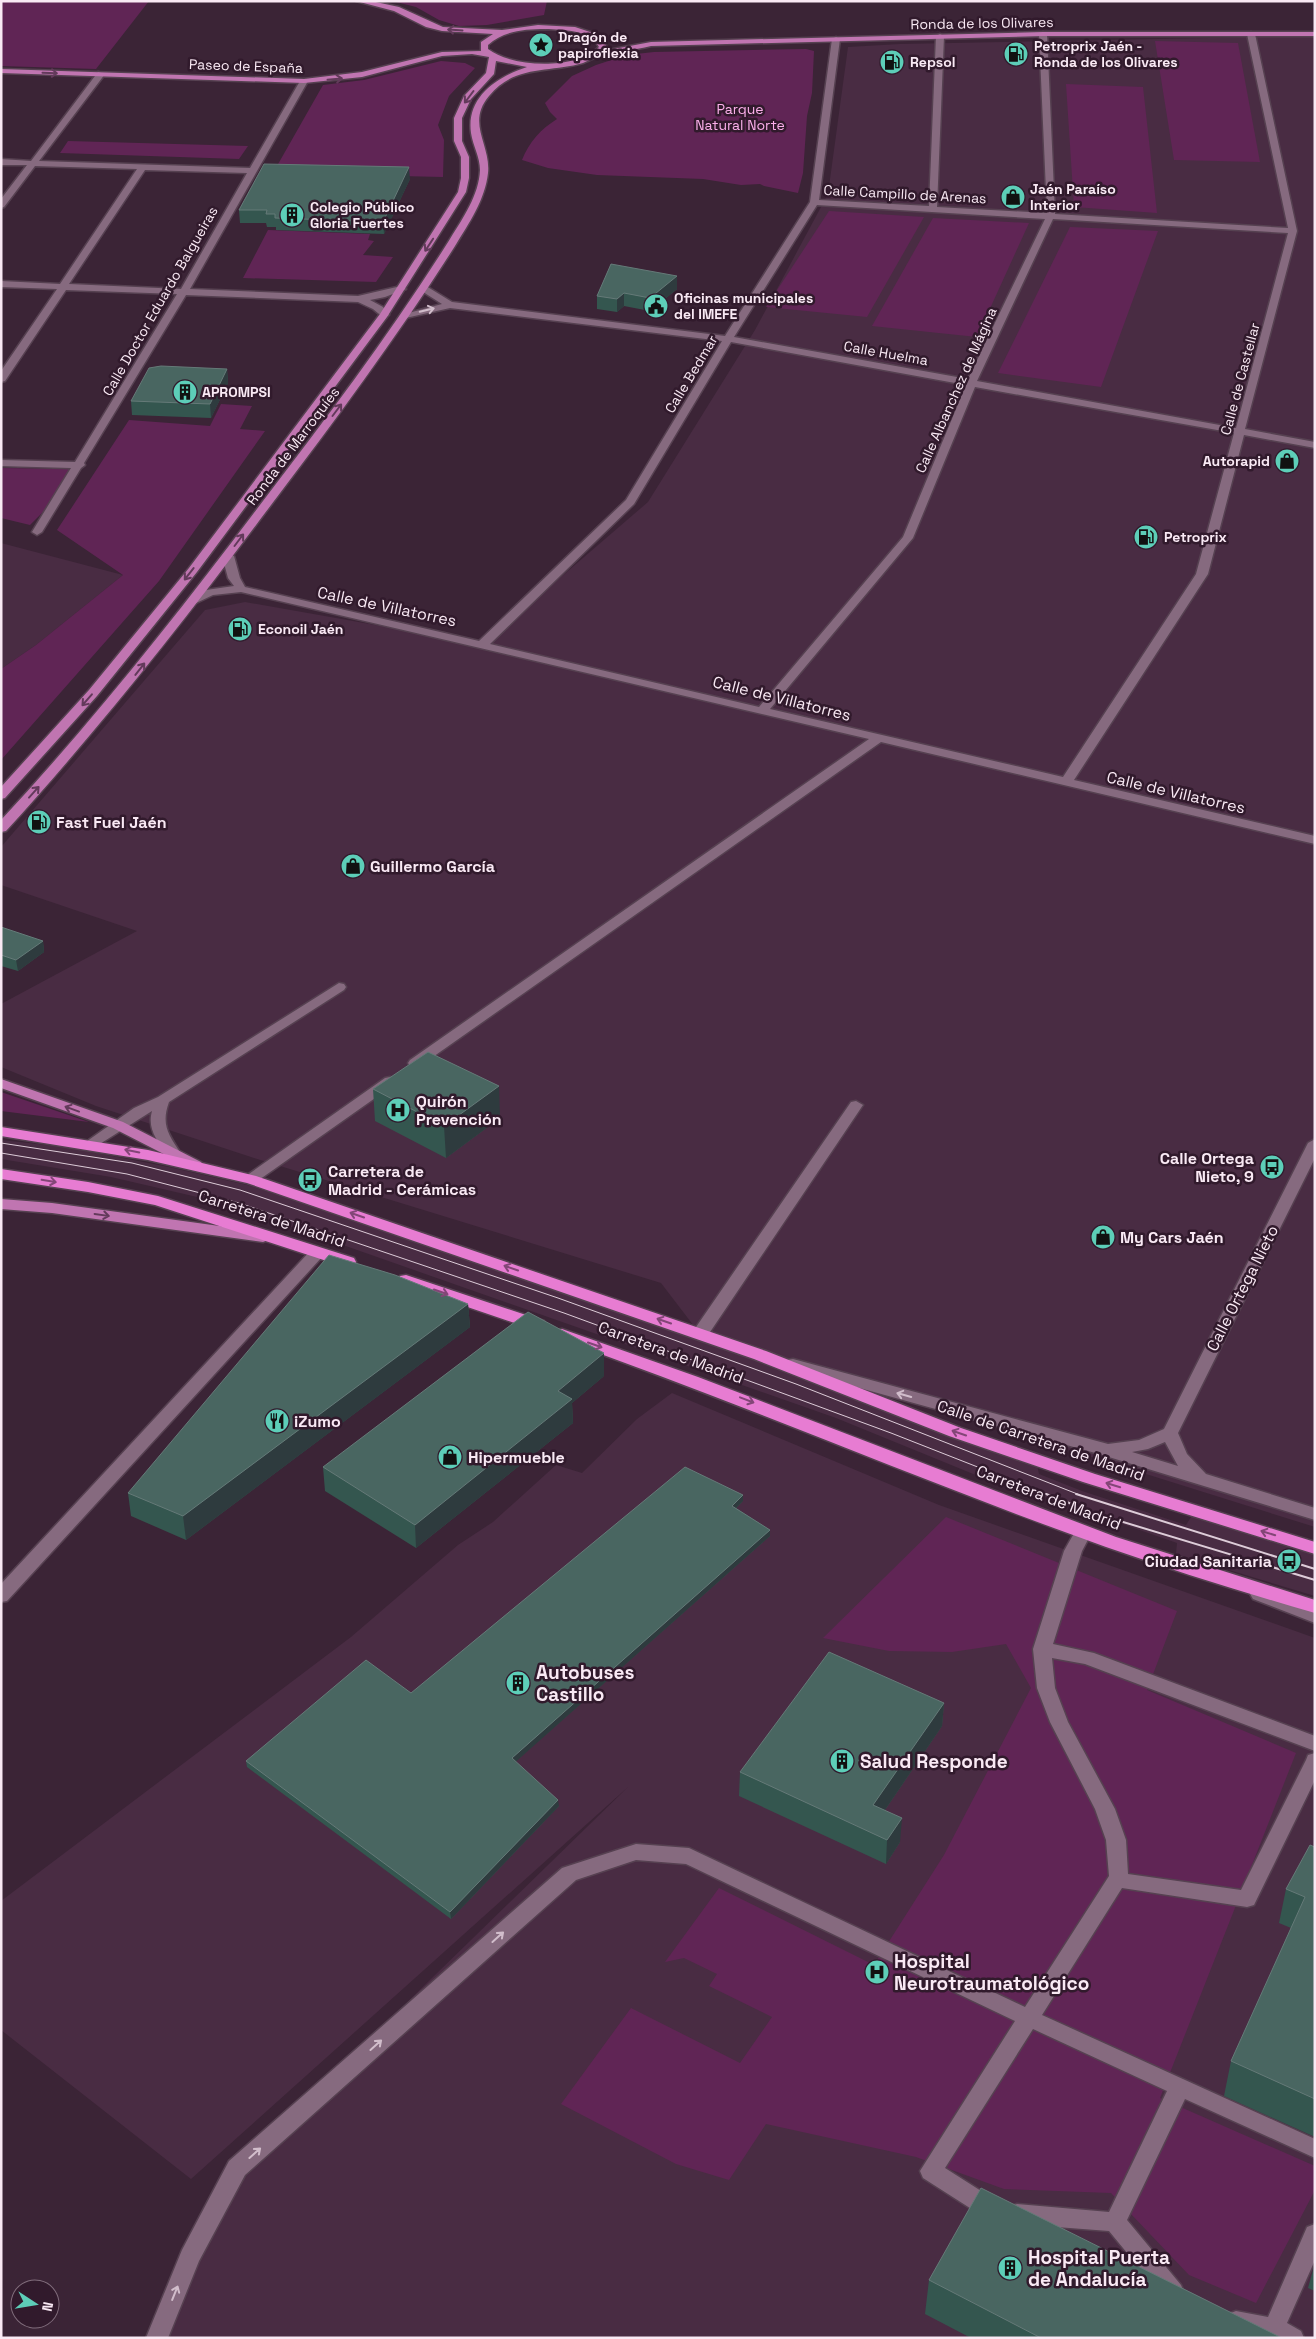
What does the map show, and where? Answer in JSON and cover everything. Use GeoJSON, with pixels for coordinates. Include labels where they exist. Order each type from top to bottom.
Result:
{"type":"FeatureCollection","features":[{"type":"Feature","properties":{"kind":"highway","name":"Carretera de Madrid"},"geometry":{"type":"LineString","coordinates":[[1,1131],[90,1144],[196,1165],[251,1180],[760,1354]]}},
{"type":"Feature","properties":{"kind":"highway","name":"Carretera de Madrid"},"geometry":{"type":"LineString","coordinates":[[1,1174],[88,1187],[158,1201],[361,1266]]}},
{"type":"Feature","properties":{"kind":"highway","name":"Carretera de Madrid"},"geometry":{"type":"LineString","coordinates":[[388,1275],[659,1367],[1083,1532],[1237,1584],[1315,1607]]}},
{"type":"Feature","properties":{"kind":"highway","name":"Calle de Carretera de Madrid"},"geometry":{"type":"LineString","coordinates":[[760,1354],[964,1435],[1089,1478],[1315,1548]]}},
{"type":"Feature","properties":{"kind":"main road"},"geometry":{"type":"LineString","coordinates":[[360,1],[396,9],[428,25],[442,29],[504,32],[527,28],[554,28],[578,31],[596,37],[611,38]]}},
{"type":"Feature","properties":{"kind":"main road","name":"Ronda de Marroquíes"},"geometry":{"type":"LineString","coordinates":[[1,795],[41,752],[138,638],[384,315],[462,192],[465,178],[465,157],[458,141],[458,118],[467,98],[490,74],[490,56],[483,48],[484,44],[491,37],[504,32]]}},
{"type":"Feature","properties":{"kind":"main road","name":"Ronda de los Olivares"},"geometry":{"type":"LineString","coordinates":[[541,66],[573,63],[617,49],[651,44],[1043,34],[1315,34]]}},
{"type":"Feature","properties":{"kind":"main road"},"geometry":{"type":"LineString","coordinates":[[596,37],[603,47],[596,55]]}},
{"type":"Feature","properties":{"kind":"main road","name":"Ronda de los Olivares"},"geometry":{"type":"LineString","coordinates":[[627,41],[651,44]]}},
{"type":"Feature","properties":{"kind":"main road","name":"Paseo de España"},"geometry":{"type":"LineString","coordinates":[[1,71],[304,81],[369,73],[412,60],[440,54],[465,52],[490,56],[517,64],[541,66]]}},
{"type":"Feature","properties":{"kind":"main road","name":"Ronda de Marroquíes"},"geometry":{"type":"LineString","coordinates":[[1,828],[125,688],[228,556],[350,394],[404,317],[464,224],[482,184],[484,160],[474,128],[479,107],[501,80],[516,72],[541,66]]}},
{"type":"Feature","properties":{"kind":"main road"},"geometry":{"type":"LineString","coordinates":[[1,1083],[118,1125],[196,1165]]}},
{"type":"Feature","properties":{"kind":"main road"},"geometry":{"type":"LineString","coordinates":[[1,1204],[52,1208],[274,1239]]}},
{"type":"Feature","properties":{"kind":"street","name":"Calle Albanchez de Mágina"},"geometry":{"type":"LineString","coordinates":[[762,710],[908,538],[972,382],[1051,216],[1043,34]]}},
{"type":"Feature","properties":{"kind":"street","name":"Calle de Castellar"},"geometry":{"type":"LineString","coordinates":[[1066,783],[1202,574],[1293,231],[1251,34]]}},
{"type":"Feature","properties":{"kind":"street"},"geometry":{"type":"LineString","coordinates":[[933,209],[940,36]]}},
{"type":"Feature","properties":{"kind":"street","name":"Calle Bedmar"},"geometry":{"type":"LineString","coordinates":[[483,644],[630,502],[728,339],[814,202],[836,39]]}},
{"type":"Feature","properties":{"kind":"street"},"geometry":{"type":"LineString","coordinates":[[1,205],[101,74]]}},
{"type":"Feature","properties":{"kind":"street","name":"Calle Doctor Eduardo Balgueiras"},"geometry":{"type":"LineString","coordinates":[[37,532],[80,465],[184,291],[304,81]]}},
{"type":"Feature","properties":{"kind":"street"},"geometry":{"type":"LineString","coordinates":[[1,162],[251,171]]}},
{"type":"Feature","properties":{"kind":"street"},"geometry":{"type":"LineString","coordinates":[[1,379],[142,167]]}},
{"type":"Feature","properties":{"kind":"street","name":"Calle Campillo de Arenas"},"geometry":{"type":"LineString","coordinates":[[814,202],[1293,231]]}},
{"type":"Feature","properties":{"kind":"street"},"geometry":{"type":"LineString","coordinates":[[1,284],[358,299],[382,295],[401,289]]}},
{"type":"Feature","properties":{"kind":"street"},"geometry":{"type":"LineString","coordinates":[[423,288],[450,305]]}},
{"type":"Feature","properties":{"kind":"street"},"geometry":{"type":"LineString","coordinates":[[358,299],[374,304],[384,315]]}},
{"type":"Feature","properties":{"kind":"street"},"geometry":{"type":"LineString","coordinates":[[404,317],[450,305]]}},
{"type":"Feature","properties":{"kind":"street","name":"Calle Huelma"},"geometry":{"type":"LineString","coordinates":[[450,305],[728,339],[1315,445]]}},
{"type":"Feature","properties":{"kind":"street"},"geometry":{"type":"LineString","coordinates":[[1,463],[80,465]]}},
{"type":"Feature","properties":{"kind":"street"},"geometry":{"type":"LineString","coordinates":[[228,556],[234,578],[241,589]]}},
{"type":"Feature","properties":{"kind":"street","name":"Calle de Villatorres"},"geometry":{"type":"LineString","coordinates":[[192,602],[210,592],[241,589],[483,644],[878,739],[1315,840]]}},
{"type":"Feature","properties":{"kind":"street"},"geometry":{"type":"LineString","coordinates":[[251,1180],[878,739]]}},
{"type":"Feature","properties":{"kind":"street"},"geometry":{"type":"LineString","coordinates":[[90,1144],[139,1111],[163,1100],[339,987]]}},
{"type":"Feature","properties":{"kind":"street"},"geometry":{"type":"LineString","coordinates":[[163,1100],[156,1115],[156,1122],[161,1137],[173,1152]]}},
{"type":"Feature","properties":{"kind":"street"},"geometry":{"type":"LineString","coordinates":[[700,1334],[856,1105]]}},
{"type":"Feature","properties":{"kind":"street","name":"Calle Ortega Nieto"},"geometry":{"type":"LineString","coordinates":[[1170,1433],[1315,1143]]}},
{"type":"Feature","properties":{"kind":"street"},"geometry":{"type":"LineString","coordinates":[[1,1596],[317,1253]]}},
{"type":"Feature","properties":{"kind":"street"},"geometry":{"type":"LineString","coordinates":[[760,1354],[1103,1449],[1315,1514]]}},
{"type":"Feature","properties":{"kind":"street"},"geometry":{"type":"LineString","coordinates":[[1103,1449],[1142,1445],[1170,1433],[1175,1450],[1186,1467],[1204,1480]]}},
{"type":"Feature","properties":{"kind":"street"},"geometry":{"type":"LineString","coordinates":[[1083,1532],[1073,1551],[1042,1649],[1046,1688],[1059,1722],[1105,1809],[1116,1840],[1119,1880]]}},
{"type":"Feature","properties":{"kind":"street"},"geometry":{"type":"LineString","coordinates":[[1237,1584],[1315,1617]]}},
{"type":"Feature","properties":{"kind":"street"},"geometry":{"type":"LineString","coordinates":[[1042,1649],[1088,1658],[1315,1744]]}},
{"type":"Feature","properties":{"kind":"street"},"geometry":{"type":"LineString","coordinates":[[1182,2304],[1115,2222],[996,2212],[931,2171],[1116,1881],[1247,1899],[1315,1760]]}},
{"type":"Feature","properties":{"kind":"street"},"geometry":{"type":"LineString","coordinates":[[157,2338],[190,2257],[237,2168],[569,1874],[636,1852],[689,1856],[1029,2018],[1315,2148]]}},
{"type":"Feature","properties":{"kind":"street"},"geometry":{"type":"LineString","coordinates":[[1115,2222],[1180,2087]]}},
{"type":"Feature","properties":{"kind":"street"},"geometry":{"type":"LineString","coordinates":[[1215,2316],[1283,2333],[1315,2234]]}},
{"type":"Feature","properties":{"kind":"shaded area"},"geometry":{"type":"Polygon","coordinates":[[[1315,37],[1315,1527],[700,1334],[661,1283],[254,1158],[96,1106],[1,1067],[1,1004],[137,931],[1,885],[1,847],[205,610],[245,602],[483,644],[648,502],[755,330],[828,194],[848,47],[900,44],[1315,37]]]}},
{"type":"Feature","properties":{"kind":"shaded area"},"geometry":{"type":"Polygon","coordinates":[[[1,543],[123,575],[36,645],[1,669],[1,543]]]}},
{"type":"Feature","properties":{"kind":"shaded area"},"geometry":{"type":"Polygon","coordinates":[[[1,1140],[66,1147],[169,1167],[247,1185],[299,1201],[723,1349],[835,1385],[1037,1465],[1039,1474],[1082,1491],[1186,1525],[1193,1514],[1315,1549],[1315,1596],[1176,1554],[1177,1543],[1022,1489],[1020,1493],[836,1418],[223,1203],[111,1177],[1,1159],[1,1140]]]}},
{"type":"Feature","properties":{"kind":"shaded area","name":"Hospital Neurotraumatológico"},"geometry":{"type":"Polygon","coordinates":[[[672,1393],[939,1505],[1315,1638],[1315,2338],[157,2338],[237,2168],[628,1787],[191,2179],[1,2030],[1,1901],[351,1637],[458,1545],[493,1522],[556,1465],[582,1473],[637,1419],[672,1393]]]}},
{"type":"Feature","properties":{"kind":"green space"},"geometry":{"type":"Polygon","coordinates":[[[1,1],[149,1],[96,69],[1,66],[1,1]]]}},
{"type":"Feature","properties":{"kind":"green space"},"geometry":{"type":"Polygon","coordinates":[[[392,1],[547,1],[544,15],[487,25],[459,26],[439,20],[416,7],[392,1]]]}},
{"type":"Feature","properties":{"kind":"green space"},"geometry":{"type":"Polygon","coordinates":[[[1155,41],[1238,43],[1260,162],[1174,160],[1155,41]]]}},
{"type":"Feature","properties":{"kind":"green space","name":"Parque Natural Norte"},"geometry":{"type":"Polygon","coordinates":[[[806,49],[814,51],[812,93],[807,116],[803,173],[798,193],[760,184],[741,185],[703,179],[597,175],[548,168],[522,160],[536,136],[557,119],[545,103],[572,76],[596,65],[627,55],[654,52],[806,49]]]}},
{"type":"Feature","properties":{"kind":"green space"},"geometry":{"type":"Polygon","coordinates":[[[441,61],[465,63],[475,68],[449,96],[438,125],[444,140],[443,177],[273,173],[323,85],[364,80],[441,61]]]}},
{"type":"Feature","properties":{"kind":"green space"},"geometry":{"type":"Polygon","coordinates":[[[1066,84],[1143,87],[1157,213],[1074,207],[1066,84]]]}},
{"type":"Feature","properties":{"kind":"green space"},"geometry":{"type":"Polygon","coordinates":[[[68,141],[248,146],[239,159],[60,153],[68,141]]]}},
{"type":"Feature","properties":{"kind":"green space"},"geometry":{"type":"Polygon","coordinates":[[[829,211],[924,217],[867,317],[766,307],[829,211]]]}},
{"type":"Feature","properties":{"kind":"green space"},"geometry":{"type":"Polygon","coordinates":[[[933,218],[1029,223],[977,337],[872,326],[933,218]]]}},
{"type":"Feature","properties":{"kind":"green space"},"geometry":{"type":"Polygon","coordinates":[[[1070,227],[1158,231],[1101,387],[998,373],[1070,227]]]}},
{"type":"Feature","properties":{"kind":"green space"},"geometry":{"type":"Polygon","coordinates":[[[268,230],[370,234],[368,240],[374,241],[363,255],[393,257],[376,282],[243,278],[268,230]]]}},
{"type":"Feature","properties":{"kind":"green space"},"geometry":{"type":"Polygon","coordinates":[[[221,404],[252,406],[240,429],[265,431],[159,581],[1,760],[1,669],[36,645],[123,575],[57,530],[129,420],[210,426],[221,404]]]}},
{"type":"Feature","properties":{"kind":"green space"},"geometry":{"type":"Polygon","coordinates":[[[1,468],[71,469],[46,509],[30,525],[1,518],[1,468]]]}},
{"type":"Feature","properties":{"kind":"green space"},"geometry":{"type":"Polygon","coordinates":[[[1,1092],[89,1122],[1,1111],[1,1092]]]}},
{"type":"Feature","properties":{"kind":"green space"},"geometry":{"type":"Polygon","coordinates":[[[946,1517],[1177,1611],[1147,1690],[1296,1753],[1160,2098],[1315,2166],[1315,2190],[1256,2303],[1189,2275],[1111,2193],[1004,2189],[916,2157],[766,2124],[729,2180],[676,2164],[561,2104],[631,2008],[740,2063],[772,2017],[709,1986],[717,1974],[684,1958],[665,1962],[719,1888],[874,1965],[944,1855],[1031,1688],[1006,1644],[952,1652],[889,1651],[823,1638],[946,1517]]]}},
{"type":"Feature","properties":{"kind":"building"},"geometry":{"type":"Polygon","coordinates":[[[264,164],[409,167],[383,222],[275,218],[275,214],[266,214],[267,210],[239,210],[264,164]]]}},
{"type":"Feature","properties":{"kind":"building"},"geometry":{"type":"Polygon","coordinates":[[[611,264],[677,276],[650,298],[624,293],[617,299],[597,296],[611,264]]]}},
{"type":"Feature","properties":{"kind":"building"},"geometry":{"type":"Polygon","coordinates":[[[161,366],[227,369],[210,404],[131,401],[149,368],[161,366]]]}},
{"type":"Feature","properties":{"kind":"building"},"geometry":{"type":"Polygon","coordinates":[[[1,927],[43,941],[16,960],[1,955],[1,927]]]}},
{"type":"Feature","properties":{"kind":"building"},"geometry":{"type":"Polygon","coordinates":[[[428,1052],[499,1086],[444,1126],[373,1089],[428,1052]]]}},
{"type":"Feature","properties":{"kind":"building","name":"iZumo"},"geometry":{"type":"Polygon","coordinates":[[[329,1255],[395,1275],[468,1304],[183,1516],[128,1493],[329,1255]]]}},
{"type":"Feature","properties":{"kind":"building","name":"Hipermueble"},"geometry":{"type":"Polygon","coordinates":[[[528,1312],[604,1353],[558,1391],[572,1399],[415,1525],[323,1467],[528,1312]]]}},
{"type":"Feature","properties":{"kind":"building","name":"Autobuses Castillo"},"geometry":{"type":"Polygon","coordinates":[[[685,1467],[743,1495],[732,1506],[770,1530],[512,1758],[558,1800],[450,1912],[246,1761],[366,1660],[411,1693],[685,1467]]]}},
{"type":"Feature","properties":{"kind":"building","name":"Salud Responde"},"geometry":{"type":"Polygon","coordinates":[[[829,1652],[944,1703],[873,1805],[902,1818],[887,1840],[740,1772],[829,1652]]]}},
{"type":"Feature","properties":{"kind":"building"},"geometry":{"type":"Polygon","coordinates":[[[1310,1845],[1315,1847],[1315,2099],[1231,2061],[1305,1897],[1286,1889],[1310,1845]]]}},
{"type":"Feature","properties":{"kind":"building"},"geometry":{"type":"Polygon","coordinates":[[[981,2188],[1282,2338],[1041,2338],[929,2280],[981,2188]]]}},
{"type":"Feature","properties":{"kind":"tram line"},"geometry":{"type":"LineString","coordinates":[[1,1143],[132,1163],[240,1190],[558,1298],[796,1384],[1080,1495]]}},
{"type":"Feature","properties":{"kind":"tram line"},"geometry":{"type":"LineString","coordinates":[[1,1153],[127,1174],[239,1203],[564,1313],[891,1433],[1049,1495]]}},
{"type":"Feature","properties":{"kind":"tram line"},"geometry":{"type":"LineString","coordinates":[[1046,1494],[1100,1515],[1315,1580]]}},
{"type":"Feature","properties":{"kind":"tram line"},"geometry":{"type":"LineString","coordinates":[[1076,1494],[1315,1569]]}},
{"type":"Feature","properties":{"kind":"place","name":"Dragón de papiroflexia"},"geometry":{"type":"Point","coordinates":[541,45]}},
{"type":"Feature","properties":{"kind":"place","name":"Petroprix Jaén - Ronda de los Olivares"},"geometry":{"type":"Point","coordinates":[1016,54]}},
{"type":"Feature","properties":{"kind":"place","name":"Repsol"},"geometry":{"type":"Point","coordinates":[892,62]}},
{"type":"Feature","properties":{"kind":"place","name":"Jaén Paraíso Interior"},"geometry":{"type":"Point","coordinates":[1013,197]}},
{"type":"Feature","properties":{"kind":"place","name":"Colegio Público Gloria Fuertes"},"geometry":{"type":"Point","coordinates":[292,215]}},
{"type":"Feature","properties":{"kind":"place","name":"Oficinas municipales del IMEFE"},"geometry":{"type":"Point","coordinates":[656,306]}},
{"type":"Feature","properties":{"kind":"place","name":"APROMPSI"},"geometry":{"type":"Point","coordinates":[185,392]}},
{"type":"Feature","properties":{"kind":"place","name":"Autorapid"},"geometry":{"type":"Point","coordinates":[1287,461]}},
{"type":"Feature","properties":{"kind":"place","name":"Petroprix"},"geometry":{"type":"Point","coordinates":[1146,537]}},
{"type":"Feature","properties":{"kind":"place","name":"Econoil Jaén"},"geometry":{"type":"Point","coordinates":[240,629]}},
{"type":"Feature","properties":{"kind":"place","name":"Fast Fuel Jaén"},"geometry":{"type":"Point","coordinates":[39,822]}},
{"type":"Feature","properties":{"kind":"place","name":"Guillermo García"},"geometry":{"type":"Point","coordinates":[353,866]}},
{"type":"Feature","properties":{"kind":"place","name":"Quirón Prevención"},"geometry":{"type":"Point","coordinates":[398,1110]}},
{"type":"Feature","properties":{"kind":"place","name":"Calle Ortega Nieto, 9"},"geometry":{"type":"Point","coordinates":[1272,1167]}},
{"type":"Feature","properties":{"kind":"place","name":"Carretera de Madrid - Cerámicas"},"geometry":{"type":"Point","coordinates":[310,1180]}},
{"type":"Feature","properties":{"kind":"place","name":"My Cars Jaén"},"geometry":{"type":"Point","coordinates":[1103,1237]}},
{"type":"Feature","properties":{"kind":"place","name":"iZumo"},"geometry":{"type":"Point","coordinates":[277,1421]}},
{"type":"Feature","properties":{"kind":"place","name":"Hipermueble"},"geometry":{"type":"Point","coordinates":[450,1457]}},
{"type":"Feature","properties":{"kind":"place","name":"Ciudad Sanitaria"},"geometry":{"type":"Point","coordinates":[1289,1561]}},
{"type":"Feature","properties":{"kind":"place","name":"Autobuses Castillo"},"geometry":{"type":"Point","coordinates":[518,1683]}},
{"type":"Feature","properties":{"kind":"place","name":"Salud Responde"},"geometry":{"type":"Point","coordinates":[842,1761]}},
{"type":"Feature","properties":{"kind":"place","name":"Hospital Neurotraumatológico"},"geometry":{"type":"Point","coordinates":[877,1972]}},
{"type":"Feature","properties":{"kind":"place","name":"Hospital Puerta de Andalucía"},"geometry":{"type":"Point","coordinates":[1010,2268]}}]}
